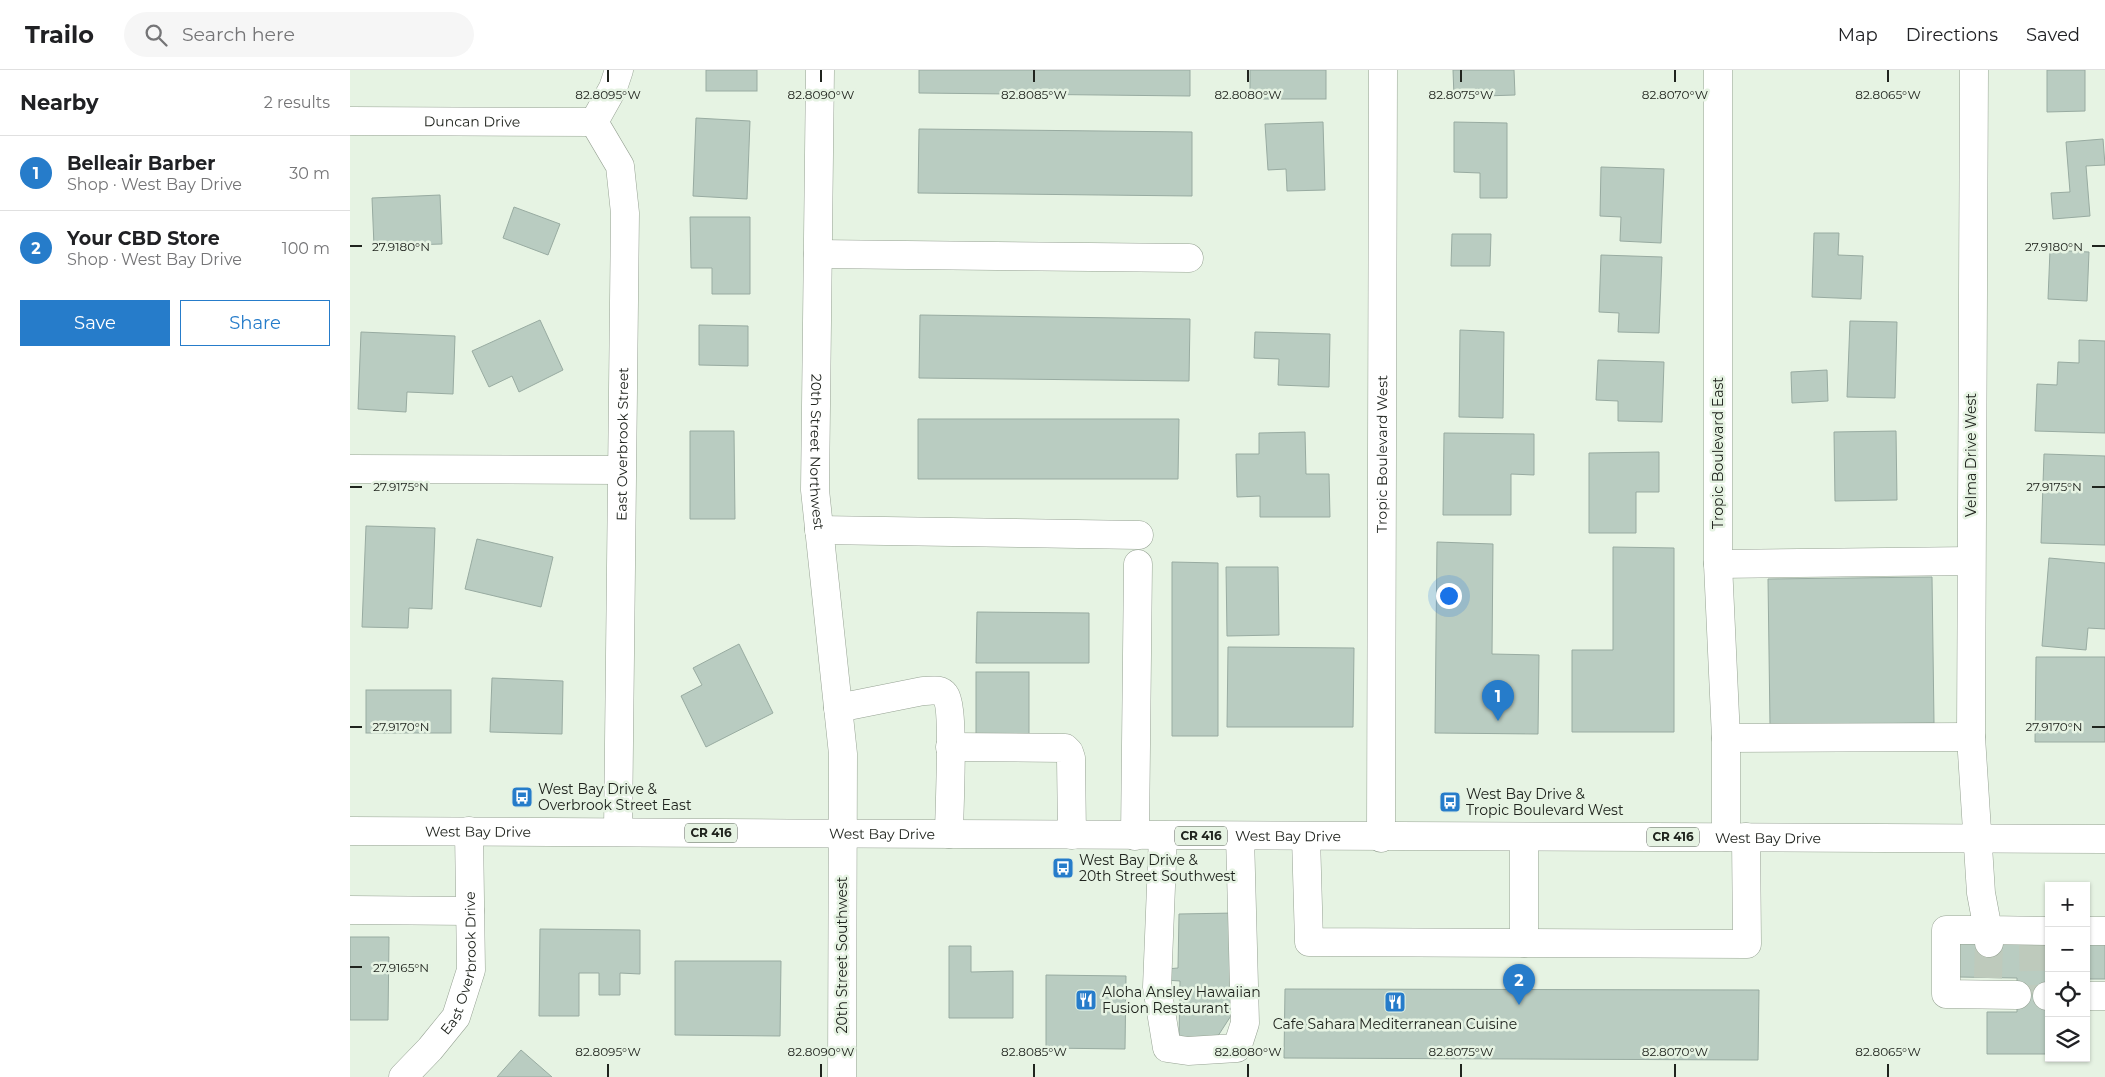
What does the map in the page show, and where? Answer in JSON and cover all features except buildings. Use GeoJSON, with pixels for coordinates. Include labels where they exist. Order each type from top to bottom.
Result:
{"type":"FeatureCollection","features":[{"type":"Feature","properties":{"kind":"street"},"geometry":{"type":"LineString","coordinates":[[594,122],[613,88],[619,70]]}},
{"type":"Feature","properties":{"kind":"street","name":"20th Street Northwest"},"geometry":{"type":"LineString","coordinates":[[820,70],[815,490],[843,754],[842,833]]}},
{"type":"Feature","properties":{"kind":"street","name":"Tropic Boulevard West"},"geometry":{"type":"LineString","coordinates":[[1381,838],[1383,70]]}},
{"type":"Feature","properties":{"kind":"street","name":"Tropic Boulevard East"},"geometry":{"type":"LineString","coordinates":[[1524,943],[1747,944],[1726,738],[1718,564],[1718,70]]}},
{"type":"Feature","properties":{"kind":"street","name":"Velma Drive West"},"geometry":{"type":"LineString","coordinates":[[1974,70],[1970,561],[1971,737],[1981,893],[1989,936]]}},
{"type":"Feature","properties":{"kind":"street","name":"Duncan Drive"},"geometry":{"type":"LineString","coordinates":[[350,121],[594,122]]}},
{"type":"Feature","properties":{"kind":"street","name":"East Overbrook Street"},"geometry":{"type":"LineString","coordinates":[[594,122],[620,166],[625,213],[618,832]]}},
{"type":"Feature","properties":{"kind":"street"},"geometry":{"type":"LineString","coordinates":[[818,254],[1188,258]]}},
{"type":"Feature","properties":{"kind":"street"},"geometry":{"type":"LineString","coordinates":[[350,469],[621,470]]}},
{"type":"Feature","properties":{"kind":"street"},"geometry":{"type":"LineString","coordinates":[[819,530],[1139,535]]}},
{"type":"Feature","properties":{"kind":"street"},"geometry":{"type":"LineString","coordinates":[[1718,564],[1970,561]]}},
{"type":"Feature","properties":{"kind":"street"},"geometry":{"type":"LineString","coordinates":[[1135,836],[1138,564]]}},
{"type":"Feature","properties":{"kind":"street"},"geometry":{"type":"LineString","coordinates":[[838,708],[937,690],[944,693],[948,701],[950,747],[949,834]]}},
{"type":"Feature","properties":{"kind":"street"},"geometry":{"type":"LineString","coordinates":[[1726,738],[1971,737]]}},
{"type":"Feature","properties":{"kind":"street"},"geometry":{"type":"LineString","coordinates":[[950,747],[1065,748],[1070,752],[1071,758],[1072,835]]}},
{"type":"Feature","properties":{"kind":"street","name":"West Bay Drive"},"geometry":{"type":"LineString","coordinates":[[350,831],[1381,838],[2105,839]]}},
{"type":"Feature","properties":{"kind":"street","name":"East Overbrook Drive"},"geometry":{"type":"LineString","coordinates":[[403,1077],[430,1050],[456,1017],[471,970],[469,831]]}},
{"type":"Feature","properties":{"kind":"street","name":"20th Street Southwest"},"geometry":{"type":"LineString","coordinates":[[842,833],[842,1077]]}},
{"type":"Feature","properties":{"kind":"street"},"geometry":{"type":"LineString","coordinates":[[1162,836],[1156,987],[1167,1048],[1188,1051],[1237,1048],[1245,1022],[1240,836]]}},
{"type":"Feature","properties":{"kind":"street"},"geometry":{"type":"LineString","coordinates":[[1306,837],[1308,942],[1524,943],[1524,837]]}},
{"type":"Feature","properties":{"kind":"street"},"geometry":{"type":"LineString","coordinates":[[350,910],[470,911]]}},
{"type":"Feature","properties":{"kind":"street"},"geometry":{"type":"LineString","coordinates":[[2017,995],[1989,986],[1946,994],[1946,930],[1989,936],[2038,935]]}},
{"type":"Feature","properties":{"kind":"street"},"geometry":{"type":"LineString","coordinates":[[2090,931],[2105,931]]}},
{"type":"Feature","properties":{"kind":"street"},"geometry":{"type":"LineString","coordinates":[[2090,996],[2105,996]]}},
{"type":"Feature","properties":{"kind":"tunnel"},"geometry":{"type":"LineString","coordinates":[[1988,978],[1989,943]]}},
{"type":"Feature","properties":{"kind":"tunnel"},"geometry":{"type":"LineString","coordinates":[[2033,943],[2034,995]]}},
{"type":"Feature","properties":{"kind":"place","name":"Belleair Barber"},"geometry":{"type":"Point","coordinates":[1498,721]}},
{"type":"Feature","properties":{"kind":"place","name":"West Bay Drive & Overbrook Street East"},"geometry":{"type":"Point","coordinates":[522,797]}},
{"type":"Feature","properties":{"kind":"place","name":"West Bay Drive & Tropic Boulevard West"},"geometry":{"type":"Point","coordinates":[1450,802]}},
{"type":"Feature","properties":{"kind":"place","name":"West Bay Drive & 20th Street Southwest"},"geometry":{"type":"Point","coordinates":[1063,868]}},
{"type":"Feature","properties":{"kind":"place","name":"Aloha Ansley Hawaiian Fusion Restaurant"},"geometry":{"type":"Point","coordinates":[1086,1000]}},
{"type":"Feature","properties":{"kind":"place","name":"Cafe Sahara Mediterranean Cuisine"},"geometry":{"type":"Point","coordinates":[1395,1002]}},
{"type":"Feature","properties":{"kind":"place","name":"Your CBD Store"},"geometry":{"type":"Point","coordinates":[1519,1005]}}]}
